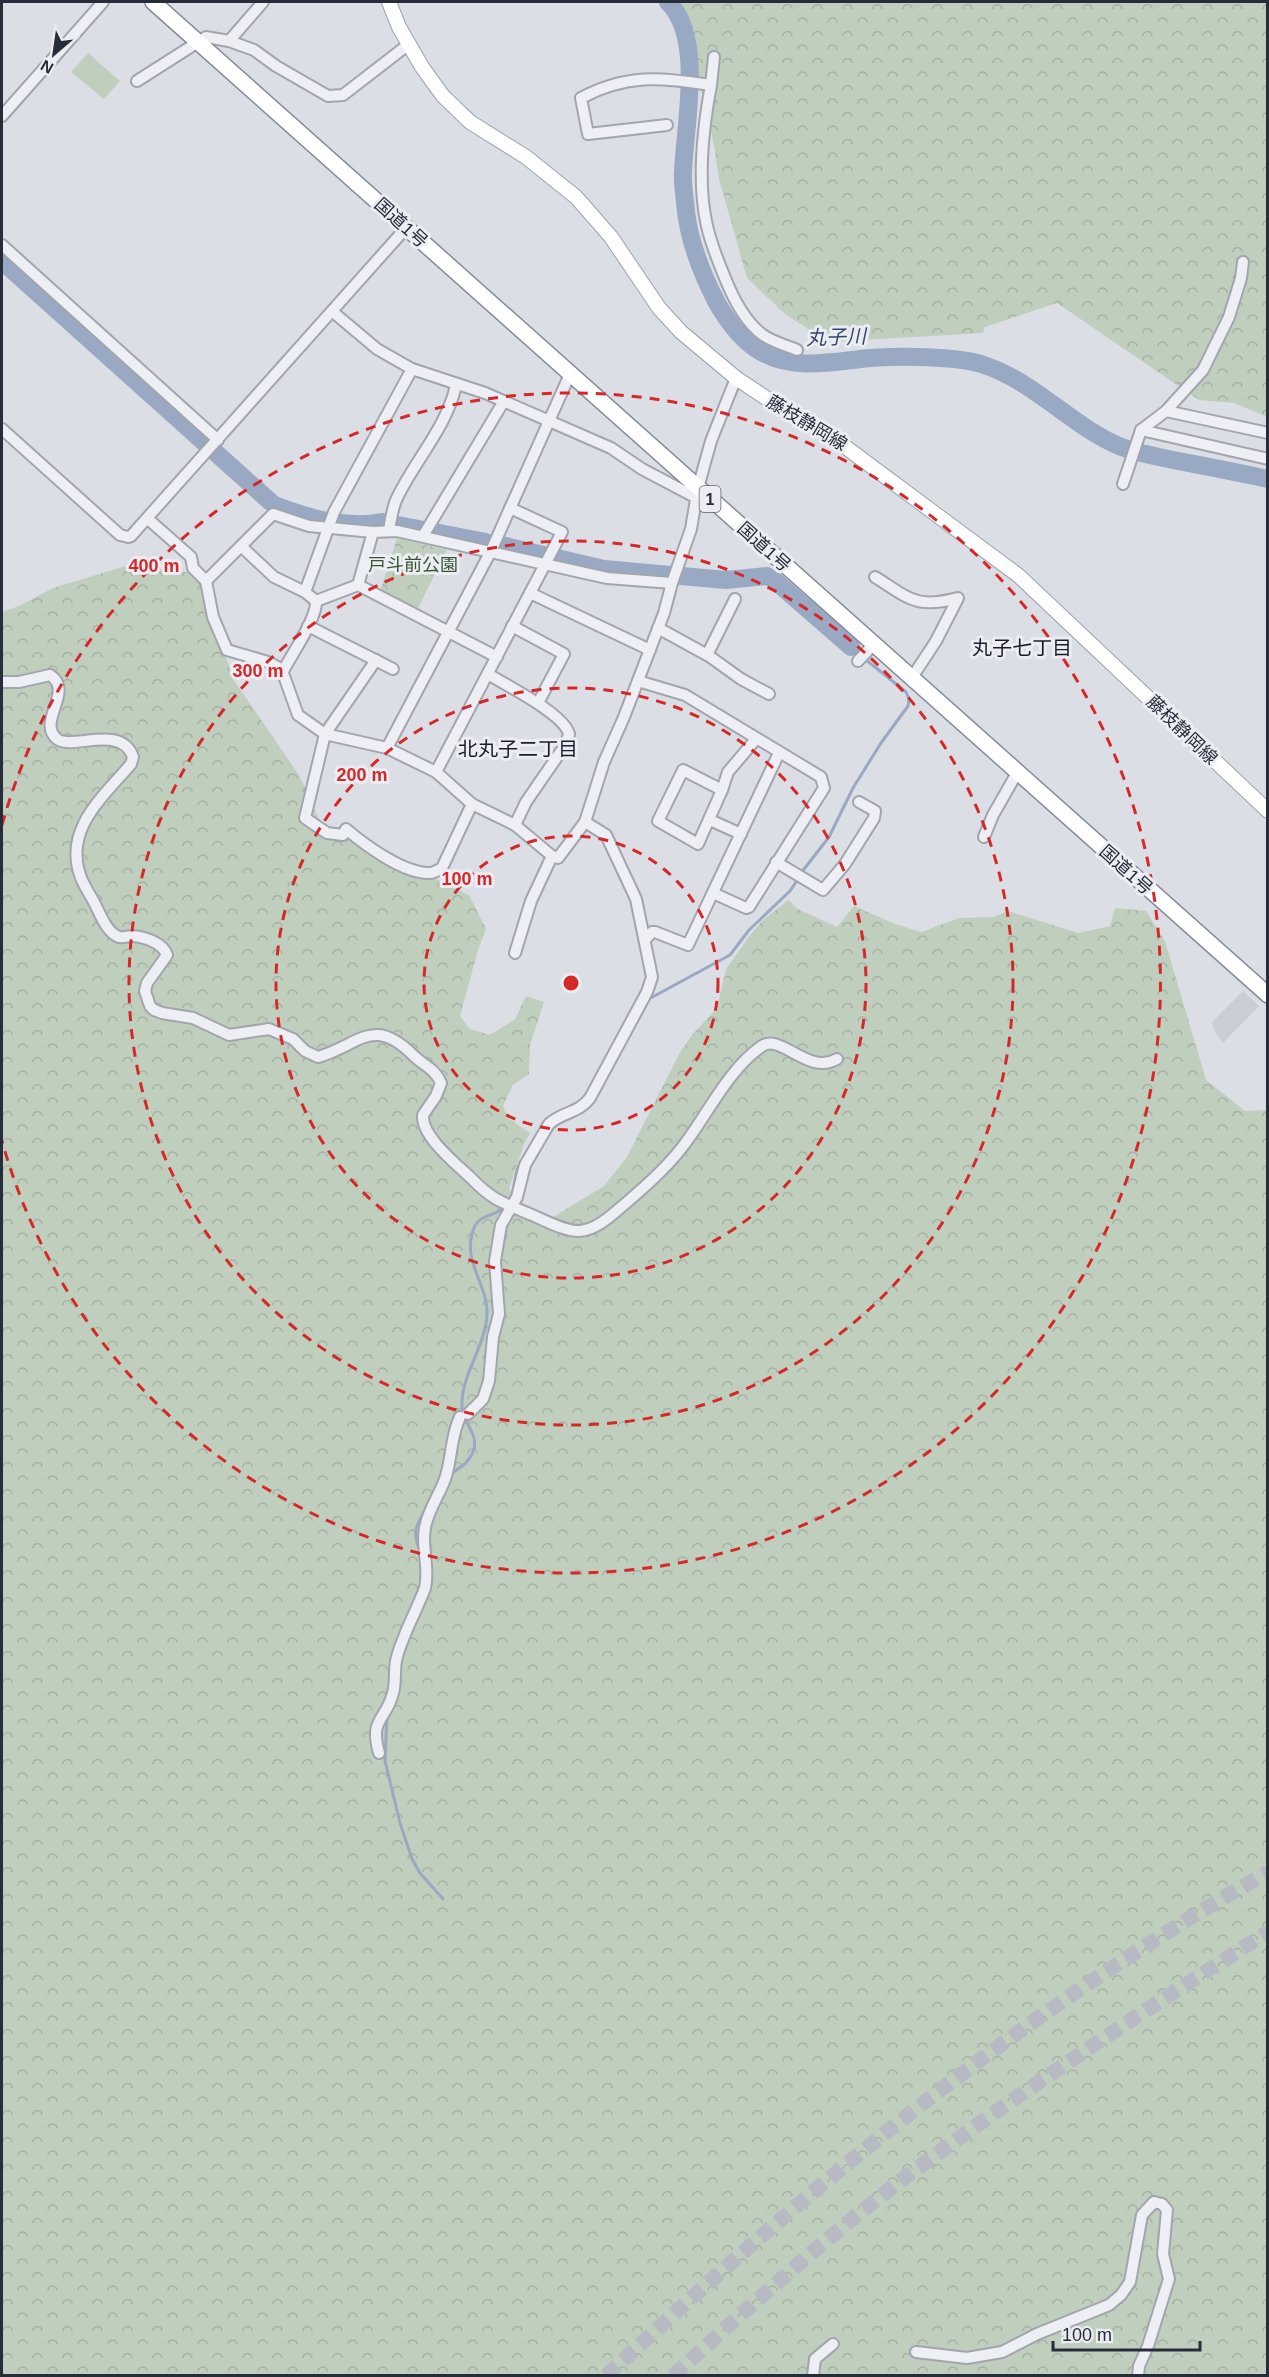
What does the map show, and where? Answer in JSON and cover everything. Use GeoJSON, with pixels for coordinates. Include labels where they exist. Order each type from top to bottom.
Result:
{"type":"FeatureCollection","features":[{"type":"Feature","properties":{"kind":"highway","name":"国道1号"},"geometry":{"type":"LineString","coordinates":[[153,2],[570,374],[697,493],[870,648],[911,678],[1268,995]]}},
{"type":"Feature","properties":{"kind":"main road","name":"藤枝静岡線"},"geometry":{"type":"LineString","coordinates":[[389,2],[422,67],[456,110],[470,122],[523,156],[576,197],[611,237],[645,290],[670,321],[699,349],[736,378],[841,443],[1019,576],[1268,811]]}},
{"type":"Feature","properties":{"kind":"street"},"geometry":{"type":"LineString","coordinates":[[2,116],[103,2]]}},
{"type":"Feature","properties":{"kind":"street"},"geometry":{"type":"LineString","coordinates":[[229,41],[263,2]]}},
{"type":"Feature","properties":{"kind":"street"},"geometry":{"type":"LineString","coordinates":[[137,81],[207,37],[229,41],[255,51],[328,96],[336,96],[343,95],[409,44]]}},
{"type":"Feature","properties":{"kind":"street"},"geometry":{"type":"LineString","coordinates":[[714,57],[704,120],[702,165],[706,225],[728,287],[747,319],[761,334],[797,350]]}},
{"type":"Feature","properties":{"kind":"street"},"geometry":{"type":"LineString","coordinates":[[667,125],[588,134],[581,98],[616,82],[630,79],[676,80],[710,85]]}},
{"type":"Feature","properties":{"kind":"street"},"geometry":{"type":"LineString","coordinates":[[2,429],[120,535],[131,536],[406,228]]}},
{"type":"Feature","properties":{"kind":"street"},"geometry":{"type":"LineString","coordinates":[[2,245],[212,446]]}},
{"type":"Feature","properties":{"kind":"street"},"geometry":{"type":"LineString","coordinates":[[1123,484],[1132,462],[1140,431],[1166,411],[1203,370],[1229,318],[1244,262]]}},
{"type":"Feature","properties":{"kind":"street"},"geometry":{"type":"LineString","coordinates":[[333,312],[377,349],[412,369],[504,401],[611,448],[642,469],[697,493]]}},
{"type":"Feature","properties":{"kind":"street"},"geometry":{"type":"LineString","coordinates":[[305,591],[330,522],[412,369]]}},
{"type":"Feature","properties":{"kind":"street"},"geometry":{"type":"LineString","coordinates":[[387,748],[490,551],[570,374]]}},
{"type":"Feature","properties":{"kind":"street"},"geometry":{"type":"LineString","coordinates":[[148,519],[191,557],[193,568],[206,581],[213,617],[226,650],[268,662],[279,668],[298,715],[325,734],[387,748],[436,772],[472,804],[515,825],[552,856],[558,858],[585,822],[604,762],[650,650],[691,529],[697,493],[714,432],[736,378]]}},
{"type":"Feature","properties":{"kind":"street"},"geometry":{"type":"LineString","coordinates":[[389,530],[396,500],[445,416],[454,397],[456,385]]}},
{"type":"Feature","properties":{"kind":"street"},"geometry":{"type":"LineString","coordinates":[[423,536],[504,401]]}},
{"type":"Feature","properties":{"kind":"street"},"geometry":{"type":"LineString","coordinates":[[1166,411],[1268,433]]}},
{"type":"Feature","properties":{"kind":"street"},"geometry":{"type":"LineString","coordinates":[[1140,431],[1268,459]]}},
{"type":"Feature","properties":{"kind":"street"},"geometry":{"type":"LineString","coordinates":[[436,772],[562,532],[510,508]]}},
{"type":"Feature","properties":{"kind":"street"},"geometry":{"type":"LineString","coordinates":[[206,581],[273,514],[309,526],[330,522],[373,532],[389,530],[490,551],[547,559],[607,578],[674,578]]}},
{"type":"Feature","properties":{"kind":"street"},"geometry":{"type":"LineString","coordinates":[[358,585],[373,532]]}},
{"type":"Feature","properties":{"kind":"street"},"geometry":{"type":"LineString","coordinates":[[242,547],[274,577],[305,591],[316,601]]}},
{"type":"Feature","properties":{"kind":"street"},"geometry":{"type":"LineString","coordinates":[[875,577],[911,600],[935,604],[958,598],[936,641],[911,678]]}},
{"type":"Feature","properties":{"kind":"street"},"geometry":{"type":"LineString","coordinates":[[316,601],[358,585],[497,657]]}},
{"type":"Feature","properties":{"kind":"street"},"geometry":{"type":"LineString","coordinates":[[530,593],[650,650]]}},
{"type":"Feature","properties":{"kind":"street"},"geometry":{"type":"LineString","coordinates":[[707,655],[735,599]]}},
{"type":"Feature","properties":{"kind":"street"},"geometry":{"type":"LineString","coordinates":[[282,673],[308,626],[316,601]]}},
{"type":"Feature","properties":{"kind":"street"},"geometry":{"type":"LineString","coordinates":[[308,626],[393,669]]}},
{"type":"Feature","properties":{"kind":"street"},"geometry":{"type":"LineString","coordinates":[[513,626],[564,654],[538,703]]}},
{"type":"Feature","properties":{"kind":"street"},"geometry":{"type":"LineString","coordinates":[[658,628],[707,655],[741,679],[769,694]]}},
{"type":"Feature","properties":{"kind":"street"},"geometry":{"type":"LineString","coordinates":[[858,661],[870,648]]}},
{"type":"Feature","properties":{"kind":"street"},"geometry":{"type":"LineString","coordinates":[[376,660],[325,734],[305,818],[327,833],[343,835],[346,829],[394,862],[415,872],[433,874],[442,868],[472,804]]}},
{"type":"Feature","properties":{"kind":"street"},"geometry":{"type":"LineString","coordinates":[[488,674],[538,703],[568,730],[569,738],[526,802],[515,825]]}},
{"type":"Feature","properties":{"kind":"street"},"geometry":{"type":"LineString","coordinates":[[2,682],[19,682],[50,675],[56,678],[59,686],[51,724],[52,732],[58,741],[110,740],[127,747],[132,752],[131,764],[94,806],[81,826],[77,842],[77,857],[82,883],[114,934],[120,937],[134,936],[151,941],[165,949],[167,955],[165,961],[147,983],[145,991],[150,1006],[154,1010],[193,1018],[230,1035],[270,1029],[292,1039],[305,1052],[318,1057],[365,1037],[390,1037],[399,1042],[417,1059],[433,1069],[441,1083],[436,1096],[423,1115],[425,1131],[493,1199],[566,1229],[578,1231],[589,1228],[616,1211],[676,1155],[717,1096],[761,1046],[772,1044],[814,1064],[829,1064],[837,1059]]}},
{"type":"Feature","properties":{"kind":"street"},"geometry":{"type":"LineString","coordinates":[[638,681],[685,695],[821,777],[824,788],[749,907],[746,908],[713,893]]}},
{"type":"Feature","properties":{"kind":"street"},"geometry":{"type":"LineString","coordinates":[[722,790],[683,771],[658,821],[698,844],[710,820],[722,790],[728,772],[756,739]]}},
{"type":"Feature","properties":{"kind":"street"},"geometry":{"type":"LineString","coordinates":[[645,940],[652,932],[655,932],[688,945],[779,753]]}},
{"type":"Feature","properties":{"kind":"street"},"geometry":{"type":"LineString","coordinates":[[984,837],[993,815],[1017,773]]}},
{"type":"Feature","properties":{"kind":"street"},"geometry":{"type":"LineString","coordinates":[[776,862],[823,890],[845,864],[874,818],[875,811],[860,802]]}},
{"type":"Feature","properties":{"kind":"street"},"geometry":{"type":"LineString","coordinates":[[710,820],[741,834]]}},
{"type":"Feature","properties":{"kind":"street"},"geometry":{"type":"LineString","coordinates":[[379,1753],[375,1735],[378,1722],[390,1703],[394,1690],[396,1659],[428,1576],[423,1543],[425,1526],[445,1480],[456,1424],[478,1405],[487,1390],[493,1336],[500,1314],[495,1261],[501,1225],[513,1206],[522,1172],[543,1133],[554,1119],[583,1107],[590,1098],[647,992],[652,977],[636,899],[606,835],[585,822]]}},
{"type":"Feature","properties":{"kind":"street"},"geometry":{"type":"LineString","coordinates":[[515,952],[531,901],[552,856]]}},
{"type":"Feature","properties":{"kind":"street"},"geometry":{"type":"LineString","coordinates":[[916,2352],[967,2358],[1002,2352],[1036,2334],[1109,2305],[1130,2282],[1142,2214],[1154,2202],[1162,2204],[1167,2210],[1163,2254],[1169,2279],[1148,2346],[1139,2366],[1138,2376]]}},
{"type":"Feature","properties":{"kind":"street"},"geometry":{"type":"LineString","coordinates":[[813,2376],[814,2359],[832,2344]]}},
{"type":"Feature","properties":{"kind":"shaded area"},"geometry":{"type":"Polygon","coordinates":[[[1243,991],[1259,1006],[1223,1043],[1215,1032],[1212,1022],[1243,991]]]}},
{"type":"Feature","properties":{"kind":"green space"},"geometry":{"type":"Polygon","coordinates":[[[681,2],[1267,2],[1267,417],[1234,403],[1199,400],[1057,303],[985,327],[983,333],[828,342],[785,314],[747,278],[719,179],[714,145],[681,2]]]}},
{"type":"Feature","properties":{"kind":"green space"},"geometry":{"type":"Polygon","coordinates":[[[88,53],[120,81],[104,99],[71,72],[88,53]]]}},
{"type":"Feature","properties":{"kind":"green space","name":"戸斗前公園"},"geometry":{"type":"Polygon","coordinates":[[[397,538],[447,550],[417,610],[380,592],[397,538]]]}},
{"type":"Feature","properties":{"kind":"green space"},"geometry":{"type":"Polygon","coordinates":[[[129,565],[194,573],[202,582],[233,679],[299,775],[328,839],[351,840],[396,870],[434,878],[469,895],[486,929],[460,1016],[470,1029],[490,1035],[515,1019],[526,996],[544,1002],[530,1045],[529,1074],[513,1085],[503,1106],[507,1117],[530,1133],[509,1189],[523,1204],[553,1217],[604,1186],[627,1157],[679,1054],[692,1035],[717,1008],[726,969],[763,920],[788,900],[798,909],[837,927],[854,906],[895,924],[921,932],[959,918],[993,917],[1008,911],[1078,933],[1110,926],[1115,908],[1146,911],[1165,941],[1206,1080],[1245,1111],[1267,1110],[1267,2375],[2,2375],[2,612],[19,606],[53,588],[129,565]]]}},
{"type":"Feature","properties":{"kind":"waterway","name":"丸子川"},"geometry":{"type":"LineString","coordinates":[[668,2],[679,17],[686,37],[689,58],[689,106],[683,176],[690,236],[717,303],[748,343],[763,353],[789,362],[816,363],[912,357],[970,361],[1000,371],[1018,381],[1084,427],[1119,446],[1152,456],[1268,479]]}},
{"type":"Feature","properties":{"kind":"waterway"},"geometry":{"type":"LineString","coordinates":[[2,261],[274,505],[327,521],[354,524],[382,522],[486,542]]}},
{"type":"Feature","properties":{"kind":"waterway"},"geometry":{"type":"LineString","coordinates":[[501,545],[604,569],[726,580],[767,576],[851,647]]}},
{"type":"Feature","properties":{"kind":"waterway"},"geometry":{"type":"LineString","coordinates":[[851,647],[860,655]]}},
{"type":"Feature","properties":{"kind":"waterway"},"geometry":{"type":"LineString","coordinates":[[801,873],[829,837],[853,788],[881,743],[908,706],[909,699],[906,692],[865,659]]}},
{"type":"Feature","properties":{"kind":"waterway"},"geometry":{"type":"LineString","coordinates":[[647,1000],[730,955],[749,930],[790,891],[798,879]]}},
{"type":"Feature","properties":{"kind":"waterway"},"geometry":{"type":"LineString","coordinates":[[512,1195],[521,1161]]}},
{"type":"Feature","properties":{"kind":"waterway"},"geometry":{"type":"LineString","coordinates":[[449,1475],[467,1462],[475,1443],[464,1418],[463,1394],[469,1371],[483,1337],[487,1314],[484,1294],[471,1255],[472,1234],[474,1227],[482,1218],[496,1213],[505,1206]]}},
{"type":"Feature","properties":{"kind":"waterway"},"geometry":{"type":"LineString","coordinates":[[421,1553],[416,1540],[416,1531],[425,1510]]}},
{"type":"Feature","properties":{"kind":"waterway"},"geometry":{"type":"LineString","coordinates":[[387,1714],[385,1761],[400,1823],[412,1859],[420,1873],[443,1899]]}},
{"type":"Feature","properties":{"kind":"tunnel"},"geometry":{"type":"LineString","coordinates":[[606,2376],[802,2202],[964,2072],[1113,1967],[1268,1872]]}},
{"type":"Feature","properties":{"kind":"tunnel"},"geometry":{"type":"LineString","coordinates":[[673,2376],[817,2248],[907,2176],[995,2112],[1085,2051],[1268,1932]]}},
{"type":"Feature","properties":{"kind":"district","name":"丸子七丁目"},"geometry":{"type":"Point","coordinates":[1022,648]}},
{"type":"Feature","properties":{"kind":"district","name":"北丸子二丁目"},"geometry":{"type":"Point","coordinates":[518,749]}}]}
